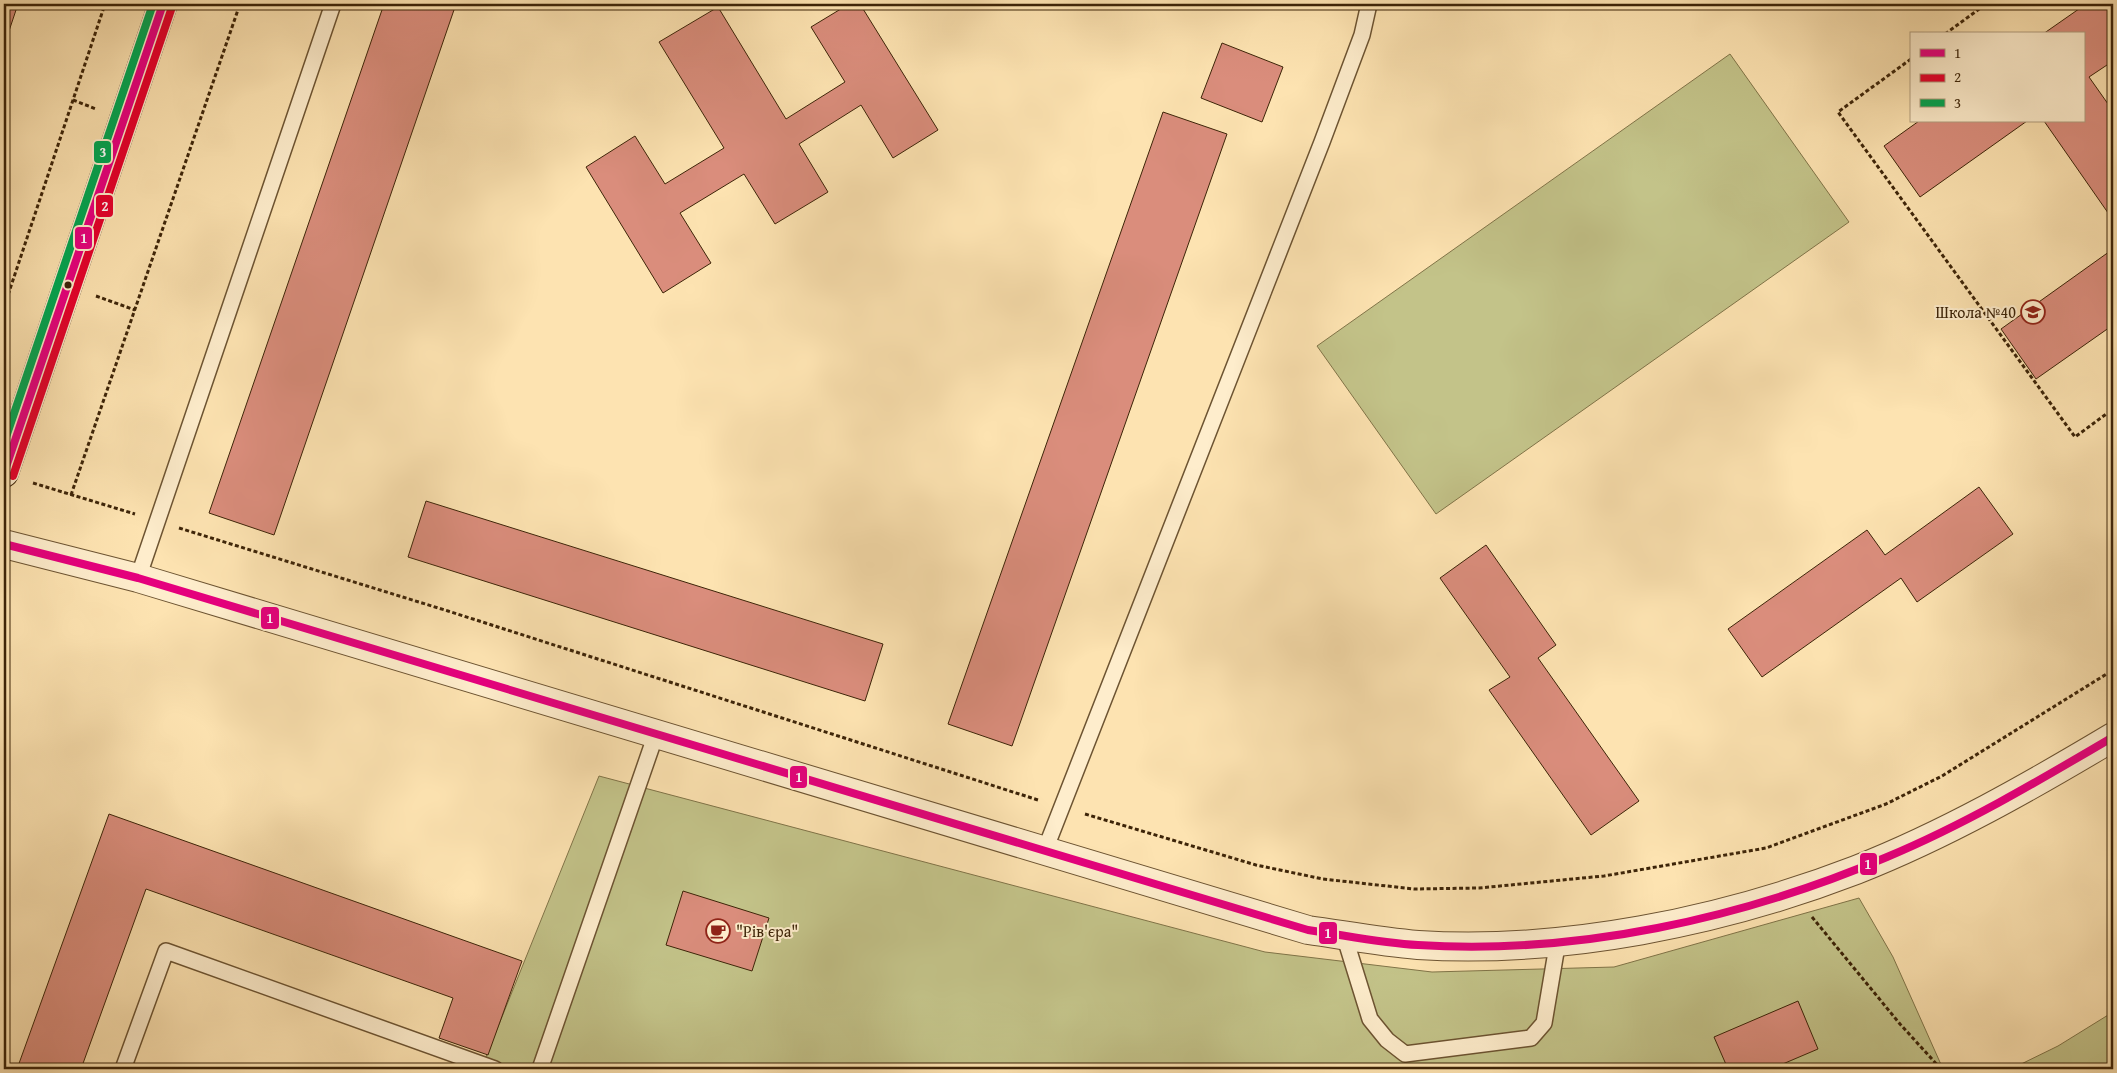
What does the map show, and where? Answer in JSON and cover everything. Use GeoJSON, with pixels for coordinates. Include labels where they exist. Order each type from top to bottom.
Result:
{"type":"FeatureCollection","features":[{"type":"Feature","properties":{"kind":"street"},"geometry":{"type":"LineString","coordinates":[[4,473],[163,4]]}},
{"type":"Feature","properties":{"kind":"street"},"geometry":{"type":"LineString","coordinates":[[4,544],[138,578],[1308,930],[1418,945],[1525,944],[1633,931],[1760,903],[1857,869],[1954,825],[2058,770],[2113,737]]}},
{"type":"Feature","properties":{"kind":"lane"},"geometry":{"type":"LineString","coordinates":[[138,578],[333,4]]}},
{"type":"Feature","properties":{"kind":"lane"},"geometry":{"type":"LineString","coordinates":[[1045,850],[1322,142],[1362,35],[1369,4]]}},
{"type":"Feature","properties":{"kind":"lane"},"geometry":{"type":"LineString","coordinates":[[540,1069],[656,734]]}},
{"type":"Feature","properties":{"kind":"lane"},"geometry":{"type":"LineString","coordinates":[[1344,935],[1370,1019],[1387,1040],[1405,1054],[1531,1038],[1544,1023],[1558,940]]}},
{"type":"Feature","properties":{"kind":"lane"},"geometry":{"type":"LineString","coordinates":[[123,1069],[166,951],[494,1069]]}},
{"type":"Feature","properties":{"kind":"path"},"geometry":{"type":"LineString","coordinates":[[4,306],[105,4]]}},
{"type":"Feature","properties":{"kind":"path"},"geometry":{"type":"LineString","coordinates":[[71,495],[240,4]]}},
{"type":"Feature","properties":{"kind":"path"},"geometry":{"type":"LineString","coordinates":[[1948,32],[1986,4]]}},
{"type":"Feature","properties":{"kind":"path"},"geometry":{"type":"LineString","coordinates":[[1910,60],[1838,112],[2075,436],[2113,408]]}},
{"type":"Feature","properties":{"kind":"path"},"geometry":{"type":"LineString","coordinates":[[68,285],[135,310]]}},
{"type":"Feature","properties":{"kind":"path"},"geometry":{"type":"LineString","coordinates":[[1791,892],[1900,1024],[1941,1069]]}},
{"type":"Feature","properties":{"kind":"green space"},"geometry":{"type":"Polygon","coordinates":[[[1730,54],[1849,222],[1436,514],[1317,346],[1730,54]]]}},
{"type":"Feature","properties":{"kind":"green space"},"geometry":{"type":"Polygon","coordinates":[[[599,776],[1265,952],[1432,972],[1614,967],[1859,898],[1893,957],[1943,1069],[481,1069],[599,776]]]}},
{"type":"Feature","properties":{"kind":"green space"},"geometry":{"type":"Polygon","coordinates":[[[2113,1012],[2113,1069],[2011,1069],[2058,1046],[2113,1012]]]}},
{"type":"Feature","properties":{"kind":"building"},"geometry":{"type":"Polygon","coordinates":[[[4,4],[18,4],[4,46],[4,4]]]}},
{"type":"Feature","properties":{"kind":"building"},"geometry":{"type":"Polygon","coordinates":[[[384,4],[456,4],[274,535],[209,513],[384,4]]]}},
{"type":"Feature","properties":{"kind":"building"},"geometry":{"type":"Polygon","coordinates":[[[849,4],[860,4],[938,130],[893,158],[861,105],[799,144],[828,192],[775,224],[744,174],[680,213],[711,263],[663,293],[586,167],[635,136],[665,184],[724,148],[659,42],[718,7],[786,119],[845,82],[811,27],[849,4]]]}},
{"type":"Feature","properties":{"kind":"building"},"geometry":{"type":"Polygon","coordinates":[[[2086,4],[2113,4],[2113,61],[2089,77],[2113,111],[2113,220],[2045,122],[2084,122],[2084,32],[2046,32],[2086,4]]]}},
{"type":"Feature","properties":{"kind":"building"},"geometry":{"type":"Polygon","coordinates":[[[1222,43],[1283,67],[1262,122],[1201,98],[1222,43]]]}},
{"type":"Feature","properties":{"kind":"building"},"geometry":{"type":"Polygon","coordinates":[[[1163,112],[1227,134],[1012,746],[948,724],[1163,112]]]}},
{"type":"Feature","properties":{"kind":"building"},"geometry":{"type":"Polygon","coordinates":[[[1918,122],[2026,122],[1920,197],[1884,146],[1918,122]]]}},
{"type":"Feature","properties":{"kind":"building"},"geometry":{"type":"Polygon","coordinates":[[[2113,249],[2113,325],[2036,379],[2001,329],[2113,249]]]}},
{"type":"Feature","properties":{"kind":"building"},"geometry":{"type":"Polygon","coordinates":[[[1979,487],[2013,534],[1917,602],[1901,578],[1762,677],[1728,629],[1867,530],[1885,555],[1979,487]]]}},
{"type":"Feature","properties":{"kind":"building"},"geometry":{"type":"Polygon","coordinates":[[[426,501],[883,644],[865,701],[408,557],[426,501]]]}},
{"type":"Feature","properties":{"kind":"building"},"geometry":{"type":"Polygon","coordinates":[[[1486,545],[1556,645],[1538,658],[1639,801],[1591,835],[1489,690],[1510,677],[1440,578],[1486,545]]]}},
{"type":"Feature","properties":{"kind":"building"},"geometry":{"type":"Polygon","coordinates":[[[109,814],[522,961],[488,1055],[439,1038],[453,998],[146,889],[81,1069],[17,1069],[109,814]]]}},
{"type":"Feature","properties":{"kind":"building","name":"\"Рів'єра\""},"geometry":{"type":"Polygon","coordinates":[[[683,891],[769,918],[752,971],[666,945],[683,891]]]}},
{"type":"Feature","properties":{"kind":"building"},"geometry":{"type":"Polygon","coordinates":[[[1798,1001],[1818,1049],[1771,1069],[1728,1069],[1714,1037],[1798,1001]]]}},
{"type":"Feature","properties":{"kind":"transit line","name":"3"},"geometry":{"type":"LineString","coordinates":[[4,443],[153,4]]}},
{"type":"Feature","properties":{"kind":"transit line","name":"1"},"geometry":{"type":"LineString","coordinates":[[4,473],[163,4]]}},
{"type":"Feature","properties":{"kind":"transit line","name":"2"},"geometry":{"type":"LineString","coordinates":[[13,476],[172,7]]}},
{"type":"Feature","properties":{"kind":"transit line","name":"1"},"geometry":{"type":"LineString","coordinates":[[4,544],[138,578],[1308,930],[1404,944],[1478,947],[1538,944],[1598,938],[1716,915],[1831,879],[1916,844],[1974,816],[2113,737]]}},
{"type":"Feature","properties":{"kind":"place","name":"Школа №40"},"geometry":{"type":"Point","coordinates":[2033,312]}},
{"type":"Feature","properties":{"kind":"place","name":"\"Рів'єра\""},"geometry":{"type":"Point","coordinates":[718,931]}}]}
